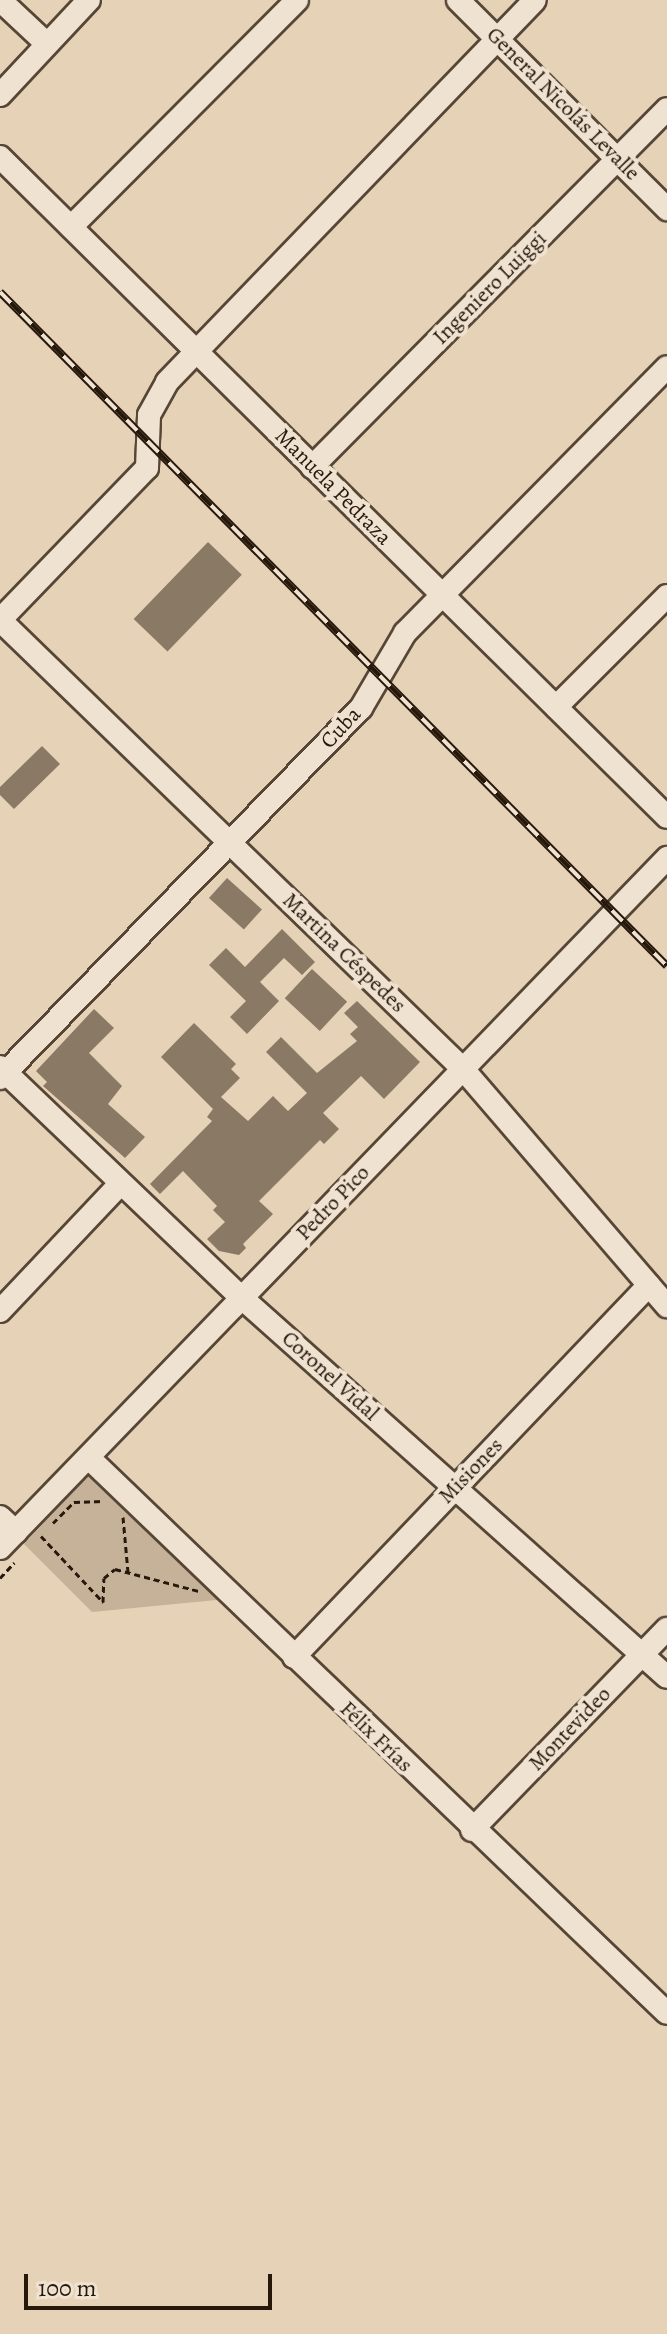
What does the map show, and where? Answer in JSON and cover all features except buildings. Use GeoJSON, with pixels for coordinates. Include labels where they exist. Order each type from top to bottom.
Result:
{"type":"FeatureCollection","features":[{"type":"Feature","properties":{"kind":"street"},"geometry":{"type":"LineString","coordinates":[[0,0],[47,44]]}},
{"type":"Feature","properties":{"kind":"street"},"geometry":{"type":"LineString","coordinates":[[0,95],[89,0]]}},
{"type":"Feature","properties":{"kind":"street"},"geometry":{"type":"LineString","coordinates":[[71,227],[297,0]]}},
{"type":"Feature","properties":{"kind":"street","name":"General Nicolás Levalle"},"geometry":{"type":"LineString","coordinates":[[458,0],[667,209]]}},
{"type":"Feature","properties":{"kind":"street"},"geometry":{"type":"LineString","coordinates":[[0,620],[147,468],[149,415],[167,382],[535,0]]}},
{"type":"Feature","properties":{"kind":"street","name":"Ingeniero Luiggi"},"geometry":{"type":"LineString","coordinates":[[312,467],[667,109]]}},
{"type":"Feature","properties":{"kind":"street","name":"Manuela Pedraza"},"geometry":{"type":"LineString","coordinates":[[1,160],[667,817]]}},
{"type":"Feature","properties":{"kind":"street","name":"Cuba"},"geometry":{"type":"LineString","coordinates":[[2,1072],[361,708],[405,633],[667,367]]}},
{"type":"Feature","properties":{"kind":"street"},"geometry":{"type":"LineString","coordinates":[[556,707],[667,596]]}},
{"type":"Feature","properties":{"kind":"street","name":"Martina Céspedes"},"geometry":{"type":"LineString","coordinates":[[0,620],[463,1069],[667,1306]]}},
{"type":"Feature","properties":{"kind":"street","name":"Pedro Pico"},"geometry":{"type":"LineString","coordinates":[[5,1533],[89,1458],[667,858]]}},
{"type":"Feature","properties":{"kind":"street","name":"Coronel Vidal"},"geometry":{"type":"LineString","coordinates":[[2,1072],[242,1298],[667,1677]]}},
{"type":"Feature","properties":{"kind":"street"},"geometry":{"type":"LineString","coordinates":[[0,1311],[121,1183]]}},
{"type":"Feature","properties":{"kind":"street","name":"Misiones"},"geometry":{"type":"LineString","coordinates":[[294,1657],[649,1285]]}},
{"type":"Feature","properties":{"kind":"street","name":"Félix Frías"},"geometry":{"type":"LineString","coordinates":[[89,1458],[472,1830],[666,2009]]}},
{"type":"Feature","properties":{"kind":"street","name":"Montevideo"},"geometry":{"type":"LineString","coordinates":[[472,1830],[667,1629]]}},
{"type":"Feature","properties":{"kind":"path"},"geometry":{"type":"LineString","coordinates":[[109,1501],[74,1502],[41,1536],[103,1602],[104,1578],[115,1569],[205,1592],[195,1582]]}},
{"type":"Feature","properties":{"kind":"path"},"geometry":{"type":"LineString","coordinates":[[116,1507],[133,1523]]}},
{"type":"Feature","properties":{"kind":"path"},"geometry":{"type":"LineString","coordinates":[[122,1513],[128,1572]]}},
{"type":"Feature","properties":{"kind":"shaded area"},"geometry":{"type":"Polygon","coordinates":[[[88,1476],[227,1599],[92,1612],[24,1544],[88,1476]]]}},
{"type":"Feature","properties":{"kind":"railway"},"geometry":{"type":"LineString","coordinates":[[0,292],[667,966]]}}]}
